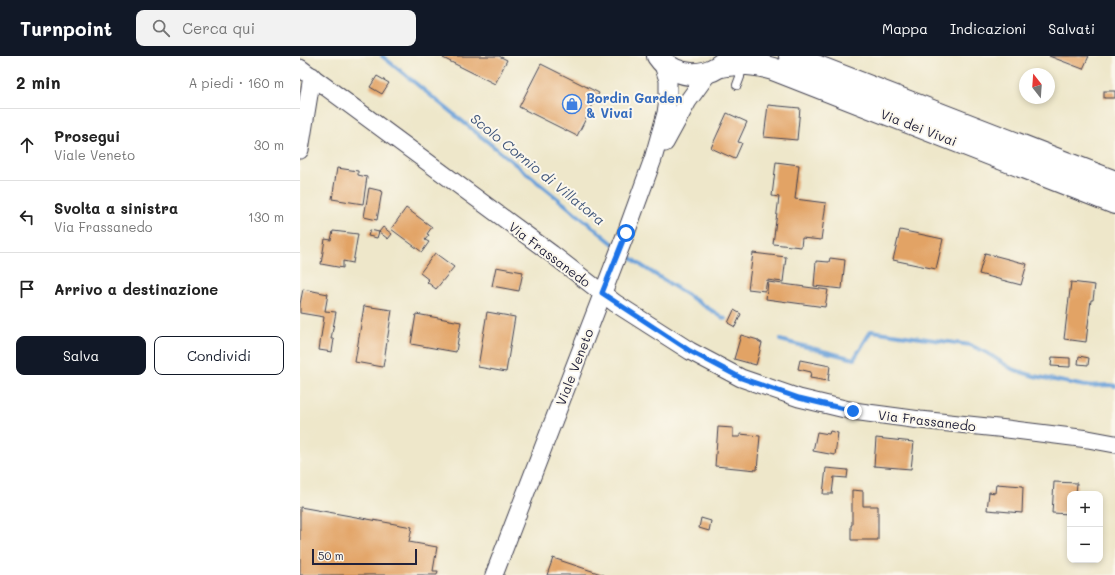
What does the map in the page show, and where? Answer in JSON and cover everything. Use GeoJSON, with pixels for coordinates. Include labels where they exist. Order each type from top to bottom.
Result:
{"type":"FeatureCollection","features":[{"type":"Feature","properties":{"kind":"main road","name":"Via dei Vivai"},"geometry":{"type":"LineString","coordinates":[[790,56],[1115,182]]}},
{"type":"Feature","properties":{"kind":"main road","name":"Via dei Vivai"},"geometry":{"type":"LineString","coordinates":[[660,59],[670,68],[682,73],[696,74],[725,64],[760,65],[773,69],[1115,203]]}},
{"type":"Feature","properties":{"kind":"street","name":"Viale Veneto"},"geometry":{"type":"LineString","coordinates":[[494,575],[653,159],[666,113],[668,98],[668,80],[660,59]]}},
{"type":"Feature","properties":{"kind":"street","name":"Viale Veneto"},"geometry":{"type":"LineString","coordinates":[[653,159],[665,142],[688,101],[725,64]]}},
{"type":"Feature","properties":{"kind":"street","name":"Via Frassanedo"},"geometry":{"type":"LineString","coordinates":[[300,150],[306,72]]}},
{"type":"Feature","properties":{"kind":"street","name":"Via Frassanedo"},"geometry":{"type":"LineString","coordinates":[[306,72],[552,254],[602,293],[696,354],[741,378],[799,398],[853,411],[1059,435],[1115,444]]}},
{"type":"Feature","properties":{"kind":"lane"},"geometry":{"type":"LineString","coordinates":[[725,64],[740,77],[737,86]]}},
{"type":"Feature","properties":{"kind":"building"},"geometry":{"type":"Polygon","coordinates":[[[444,56],[499,56],[507,60],[495,84],[443,58],[444,56]]]}},
{"type":"Feature","properties":{"kind":"building"},"geometry":{"type":"Polygon","coordinates":[[[1049,56],[1089,56],[1083,69],[1049,56]]]}},
{"type":"Feature","properties":{"kind":"building"},"geometry":{"type":"Polygon","coordinates":[[[541,64],[599,93],[577,136],[519,107],[541,64]]]}},
{"type":"Feature","properties":{"kind":"building"},"geometry":{"type":"Polygon","coordinates":[[[377,76],[389,83],[382,94],[370,87],[377,76]]]}},
{"type":"Feature","properties":{"kind":"building"},"geometry":{"type":"Polygon","coordinates":[[[1104,91],[1115,91],[1115,98],[1104,98],[1104,91]]]}},
{"type":"Feature","properties":{"kind":"building"},"geometry":{"type":"Polygon","coordinates":[[[768,105],[800,108],[797,140],[764,137],[768,105]]]}},
{"type":"Feature","properties":{"kind":"building"},"geometry":{"type":"Polygon","coordinates":[[[727,113],[747,122],[738,142],[742,143],[735,159],[711,148],[727,113]]]}},
{"type":"Feature","properties":{"kind":"building"},"geometry":{"type":"Polygon","coordinates":[[[776,162],[799,165],[795,199],[826,203],[821,240],[802,238],[801,247],[773,244],[779,197],[772,196],[776,162]]]}},
{"type":"Feature","properties":{"kind":"building"},"geometry":{"type":"Polygon","coordinates":[[[337,168],[358,171],[358,175],[367,177],[363,204],[332,199],[337,168]]]}},
{"type":"Feature","properties":{"kind":"building"},"geometry":{"type":"Polygon","coordinates":[[[369,188],[382,191],[377,220],[364,217],[369,188]]]}},
{"type":"Feature","properties":{"kind":"building"},"geometry":{"type":"Polygon","coordinates":[[[406,208],[432,227],[425,240],[429,242],[422,252],[391,229],[406,208]]]}},
{"type":"Feature","properties":{"kind":"building"},"geometry":{"type":"Polygon","coordinates":[[[383,227],[392,234],[388,239],[379,232],[383,227]]]}},
{"type":"Feature","properties":{"kind":"building"},"geometry":{"type":"Polygon","coordinates":[[[370,230],[379,232],[377,238],[368,236],[370,230]]]}},
{"type":"Feature","properties":{"kind":"building"},"geometry":{"type":"Polygon","coordinates":[[[900,230],[943,239],[936,269],[893,260],[900,230]]]}},
{"type":"Feature","properties":{"kind":"building"},"geometry":{"type":"Polygon","coordinates":[[[333,231],[358,234],[353,263],[343,261],[343,268],[321,264],[325,239],[331,240],[333,231]]]}},
{"type":"Feature","properties":{"kind":"building"},"geometry":{"type":"Polygon","coordinates":[[[435,253],[454,267],[436,289],[427,282],[429,280],[420,273],[435,253]]]}},
{"type":"Feature","properties":{"kind":"building"},"geometry":{"type":"Polygon","coordinates":[[[753,253],[786,257],[783,282],[767,280],[765,291],[748,289],[753,253]]]}},
{"type":"Feature","properties":{"kind":"building"},"geometry":{"type":"Polygon","coordinates":[[[985,253],[1027,264],[1021,285],[979,274],[985,253]]]}},
{"type":"Feature","properties":{"kind":"building"},"geometry":{"type":"Polygon","coordinates":[[[830,258],[845,260],[842,289],[814,286],[816,261],[829,262],[830,258]]]}},
{"type":"Feature","properties":{"kind":"building"},"geometry":{"type":"Polygon","coordinates":[[[496,267],[523,272],[519,291],[492,286],[496,267]]]}},
{"type":"Feature","properties":{"kind":"building"},"geometry":{"type":"Polygon","coordinates":[[[768,282],[828,290],[825,307],[766,299],[768,282]]]}},
{"type":"Feature","properties":{"kind":"building"},"geometry":{"type":"Polygon","coordinates":[[[1071,282],[1095,285],[1093,300],[1091,300],[1086,342],[1064,339],[1071,282]]]}},
{"type":"Feature","properties":{"kind":"building"},"geometry":{"type":"Polygon","coordinates":[[[303,289],[328,294],[325,311],[336,312],[331,339],[334,339],[332,352],[319,350],[324,317],[300,313],[303,289]]]}},
{"type":"Feature","properties":{"kind":"building"},"geometry":{"type":"Polygon","coordinates":[[[364,306],[392,310],[383,367],[355,362],[364,306]]]}},
{"type":"Feature","properties":{"kind":"building"},"geometry":{"type":"Polygon","coordinates":[[[734,310],[741,314],[735,327],[728,323],[734,310]]]}},
{"type":"Feature","properties":{"kind":"building"},"geometry":{"type":"Polygon","coordinates":[[[487,312],[515,317],[506,372],[478,367],[487,312]]]}},
{"type":"Feature","properties":{"kind":"building"},"geometry":{"type":"Polygon","coordinates":[[[416,314],[461,322],[456,352],[411,344],[416,314]]]}},
{"type":"Feature","properties":{"kind":"building"},"geometry":{"type":"Polygon","coordinates":[[[741,335],[758,340],[762,343],[756,365],[734,359],[741,335]]]}},
{"type":"Feature","properties":{"kind":"building"},"geometry":{"type":"Polygon","coordinates":[[[1079,356],[1089,358],[1088,365],[1078,364],[1079,356]]]}},
{"type":"Feature","properties":{"kind":"building"},"geometry":{"type":"Polygon","coordinates":[[[1052,357],[1070,358],[1070,367],[1051,366],[1052,357]]]}},
{"type":"Feature","properties":{"kind":"building"},"geometry":{"type":"Polygon","coordinates":[[[800,360],[830,366],[828,381],[810,378],[811,372],[798,369],[800,360]]]}},
{"type":"Feature","properties":{"kind":"building"},"geometry":{"type":"Polygon","coordinates":[[[718,427],[733,428],[733,437],[740,437],[740,434],[760,436],[757,470],[715,466],[718,427]]]}},
{"type":"Feature","properties":{"kind":"building"},"geometry":{"type":"Polygon","coordinates":[[[830,431],[838,433],[835,455],[813,451],[817,432],[829,434],[830,431]]]}},
{"type":"Feature","properties":{"kind":"building"},"geometry":{"type":"Polygon","coordinates":[[[876,438],[914,442],[911,469],[874,466],[876,438]]]}},
{"type":"Feature","properties":{"kind":"building"},"geometry":{"type":"Polygon","coordinates":[[[826,468],[848,470],[847,478],[834,477],[832,494],[823,494],[826,468]]]}},
{"type":"Feature","properties":{"kind":"building"},"geometry":{"type":"Polygon","coordinates":[[[1054,482],[1077,483],[1076,491],[1067,491],[1067,514],[1052,513],[1054,482]]]}},
{"type":"Feature","properties":{"kind":"building"},"geometry":{"type":"Polygon","coordinates":[[[996,484],[1023,486],[1022,513],[987,510],[989,492],[995,493],[996,484]]]}},
{"type":"Feature","properties":{"kind":"building"},"geometry":{"type":"Polygon","coordinates":[[[852,490],[863,491],[863,506],[878,506],[878,540],[851,540],[852,490]]]}},
{"type":"Feature","properties":{"kind":"building"},"geometry":{"type":"Polygon","coordinates":[[[300,507],[412,527],[409,542],[437,547],[433,571],[438,571],[437,575],[300,575],[300,507]]]}},
{"type":"Feature","properties":{"kind":"building"},"geometry":{"type":"Polygon","coordinates":[[[701,518],[711,521],[709,531],[699,528],[701,518]]]}},
{"type":"Feature","properties":{"kind":"building"},"geometry":{"type":"Polygon","coordinates":[[[553,558],[604,575],[547,575],[553,558]]]}},
{"type":"Feature","properties":{"kind":"waterway","name":"Scolo Cornio di Villatora"},"geometry":{"type":"LineString","coordinates":[[382,56],[616,246]]}},
{"type":"Feature","properties":{"kind":"waterway","name":"Scolo Cornio di Villatora"},"geometry":{"type":"LineString","coordinates":[[623,251],[642,266],[725,319]]}},
{"type":"Feature","properties":{"kind":"waterway","name":"Scolo Cornio di Villatora"},"geometry":{"type":"LineString","coordinates":[[780,340],[854,359],[871,331],[970,345],[987,353],[1012,369],[1034,376],[1085,386],[1115,386]]}},
{"type":"Feature","properties":{"kind":"place","name":"Bordin Garden & Vivai"},"geometry":{"type":"Point","coordinates":[572,104]}},
{"type":"Feature","properties":{"kind":"route"},"geometry":{"type":"LineString","coordinates":[[626,233],[602,293],[690,351],[741,378],[799,398],[853,411]]}}]}
